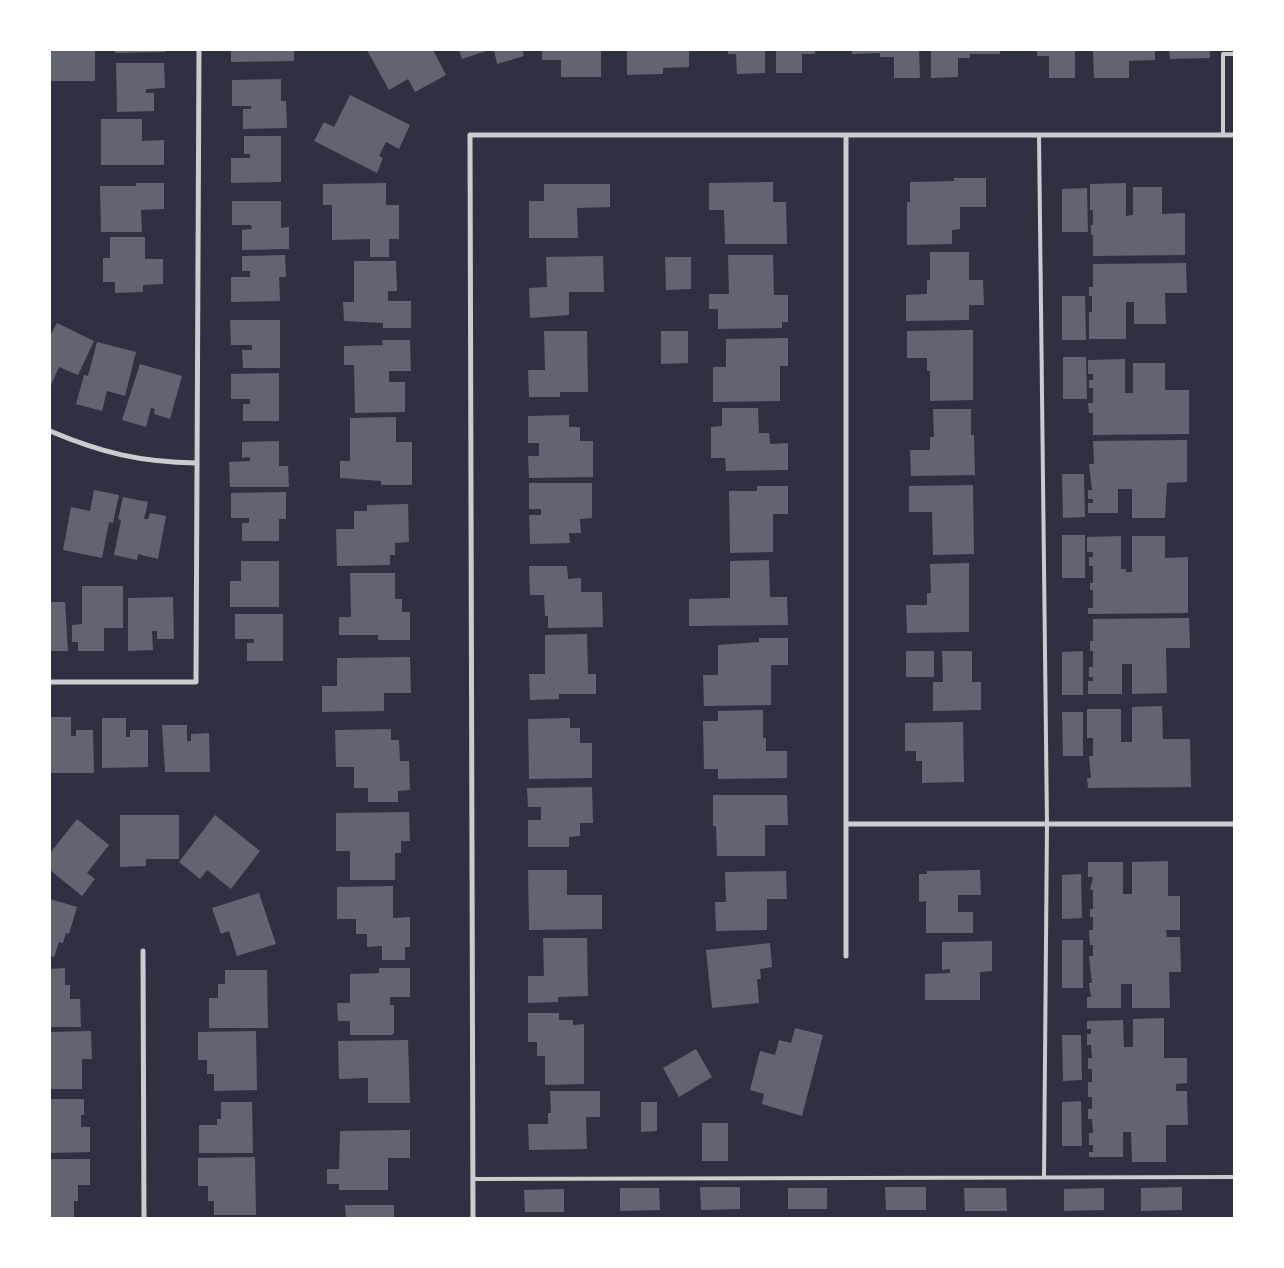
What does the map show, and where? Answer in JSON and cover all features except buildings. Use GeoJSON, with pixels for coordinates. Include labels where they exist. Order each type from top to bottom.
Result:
{"type":"FeatureCollection","features":[{"type":"Feature","properties":{"kind":"street"},"geometry":{"type":"LineString","coordinates":[[50,682],[196,682],[198,50]]}},
{"type":"Feature","properties":{"kind":"street"},"geometry":{"type":"LineString","coordinates":[[473,1218],[470,134],[1234,135]]}},
{"type":"Feature","properties":{"kind":"street"},"geometry":{"type":"LineString","coordinates":[[846,134],[846,956]]}},
{"type":"Feature","properties":{"kind":"street"},"geometry":{"type":"LineString","coordinates":[[50,431],[83,445],[122,457],[162,462],[197,463]]}},
{"type":"Feature","properties":{"kind":"street"},"geometry":{"type":"LineString","coordinates":[[846,824],[1234,824]]}},
{"type":"Feature","properties":{"kind":"street"},"geometry":{"type":"LineString","coordinates":[[143,951],[144,1218]]}},
{"type":"Feature","properties":{"kind":"lane"},"geometry":{"type":"LineString","coordinates":[[1223,135],[1223,54],[1234,54]]}},
{"type":"Feature","properties":{"kind":"lane"},"geometry":{"type":"LineString","coordinates":[[1039,134],[1047,824],[1044,1177]]}},
{"type":"Feature","properties":{"kind":"lane"},"geometry":{"type":"LineString","coordinates":[[473,1180],[1234,1177]]}}]}
